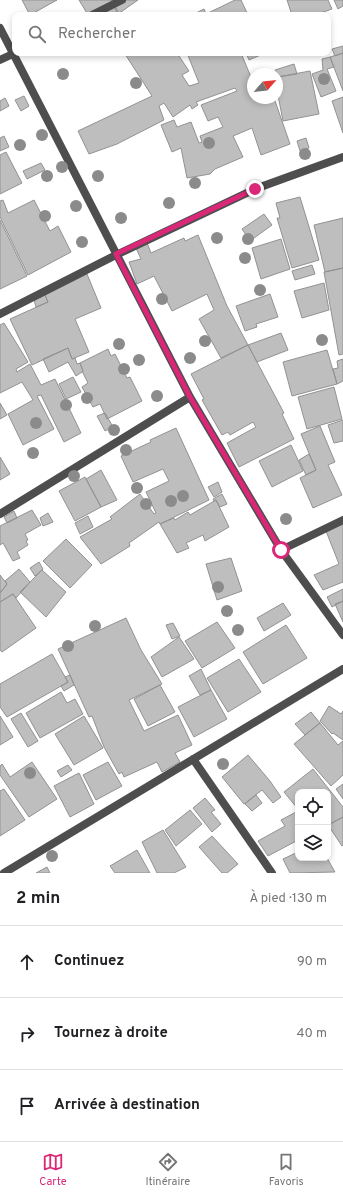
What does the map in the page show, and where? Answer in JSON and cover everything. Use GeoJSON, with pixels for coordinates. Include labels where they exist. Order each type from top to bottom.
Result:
{"type":"FeatureCollection","features":[{"type":"Feature","properties":{"kind":"street"},"geometry":{"type":"LineString","coordinates":[[98,12],[122,0]]}},
{"type":"Feature","properties":{"kind":"street"},"geometry":{"type":"LineString","coordinates":[[0,28],[12,49]]}},
{"type":"Feature","properties":{"kind":"street"},"geometry":{"type":"LineString","coordinates":[[0,60],[12,54]]}},
{"type":"Feature","properties":{"kind":"street"},"geometry":{"type":"LineString","coordinates":[[16,56],[190,397],[281,550],[343,635]]}},
{"type":"Feature","properties":{"kind":"street"},"geometry":{"type":"LineString","coordinates":[[0,314],[116,254],[255,189],[343,157]]}},
{"type":"Feature","properties":{"kind":"street"},"geometry":{"type":"LineString","coordinates":[[0,514],[190,397]]}},
{"type":"Feature","properties":{"kind":"street"},"geometry":{"type":"LineString","coordinates":[[281,550],[343,520]]}},
{"type":"Feature","properties":{"kind":"street"},"geometry":{"type":"LineString","coordinates":[[4,873],[343,668]]}},
{"type":"Feature","properties":{"kind":"street"},"geometry":{"type":"LineString","coordinates":[[193,759],[272,873]]}},
{"type":"Feature","properties":{"kind":"building"},"geometry":{"type":"Polygon","coordinates":[[[22,0],[57,0],[35,12],[28,12],[22,0]]]}},
{"type":"Feature","properties":{"kind":"building"},"geometry":{"type":"Polygon","coordinates":[[[79,0],[111,0],[118,12],[86,12],[79,0]]]}},
{"type":"Feature","properties":{"kind":"building"},"geometry":{"type":"Polygon","coordinates":[[[111,0],[138,0],[121,12],[117,12],[111,0]]]}},
{"type":"Feature","properties":{"kind":"building"},"geometry":{"type":"Polygon","coordinates":[[[235,0],[241,0],[247,12],[210,12],[235,0]]]}},
{"type":"Feature","properties":{"kind":"building"},"geometry":{"type":"Polygon","coordinates":[[[287,0],[328,0],[332,9],[324,12],[291,12],[287,0]]]}},
{"type":"Feature","properties":{"kind":"building"},"geometry":{"type":"Polygon","coordinates":[[[334,0],[343,0],[343,6],[338,9],[334,0]]]}},
{"type":"Feature","properties":{"kind":"building"},"geometry":{"type":"Polygon","coordinates":[[[204,9],[205,12],[198,12],[204,9]]]}},
{"type":"Feature","properties":{"kind":"building"},"geometry":{"type":"Polygon","coordinates":[[[343,46],[343,53],[335,56],[332,49],[343,46]]]}},
{"type":"Feature","properties":{"kind":"building"},"geometry":{"type":"Polygon","coordinates":[[[343,53],[343,91],[330,57],[343,53]]]}},
{"type":"Feature","properties":{"kind":"building"},"geometry":{"type":"Polygon","coordinates":[[[126,56],[179,56],[189,71],[182,75],[189,86],[199,83],[188,56],[242,56],[247,68],[247,104],[276,104],[290,144],[261,155],[252,128],[233,136],[243,157],[215,169],[210,174],[187,178],[181,148],[172,152],[161,125],[174,120],[177,127],[191,122],[199,143],[202,142],[200,136],[223,127],[218,117],[208,121],[201,105],[237,91],[235,88],[196,102],[198,105],[192,109],[190,105],[173,117],[164,103],[159,106],[164,120],[117,144],[89,154],[78,131],[152,96],[126,56]]]}},
{"type":"Feature","properties":{"kind":"building"},"geometry":{"type":"Polygon","coordinates":[[[247,56],[258,56],[249,60],[247,56]]]}},
{"type":"Feature","properties":{"kind":"building"},"geometry":{"type":"Polygon","coordinates":[[[330,57],[334,67],[327,69],[336,91],[321,97],[312,74],[323,70],[322,59],[330,57]]]}},
{"type":"Feature","properties":{"kind":"building"},"geometry":{"type":"Polygon","coordinates":[[[294,64],[297,74],[283,76],[283,68],[281,68],[294,64]]]}},
{"type":"Feature","properties":{"kind":"building"},"geometry":{"type":"Polygon","coordinates":[[[310,71],[319,114],[283,121],[280,104],[283,104],[283,76],[310,71]]]}},
{"type":"Feature","properties":{"kind":"building"},"geometry":{"type":"Polygon","coordinates":[[[24,96],[29,106],[21,111],[15,100],[24,96]]]}},
{"type":"Feature","properties":{"kind":"building"},"geometry":{"type":"Polygon","coordinates":[[[343,97],[343,133],[332,101],[343,97]]]}},
{"type":"Feature","properties":{"kind":"building"},"geometry":{"type":"Polygon","coordinates":[[[5,98],[9,106],[0,111],[0,101],[5,98]]]}},
{"type":"Feature","properties":{"kind":"building"},"geometry":{"type":"Polygon","coordinates":[[[4,136],[9,147],[0,151],[0,138],[4,136]]]}},
{"type":"Feature","properties":{"kind":"building"},"geometry":{"type":"Polygon","coordinates":[[[306,138],[309,148],[300,151],[297,141],[306,138]]]}},
{"type":"Feature","properties":{"kind":"building"},"geometry":{"type":"Polygon","coordinates":[[[6,152],[22,183],[0,194],[0,155],[6,152]]]}},
{"type":"Feature","properties":{"kind":"building"},"geometry":{"type":"Polygon","coordinates":[[[41,163],[45,170],[27,179],[23,171],[41,163]]]}},
{"type":"Feature","properties":{"kind":"building"},"geometry":{"type":"Polygon","coordinates":[[[300,197],[319,260],[292,268],[277,218],[280,218],[276,203],[300,197]]]}},
{"type":"Feature","properties":{"kind":"building"},"geometry":{"type":"Polygon","coordinates":[[[3,200],[8,213],[34,200],[50,231],[58,226],[71,252],[28,275],[0,217],[0,201],[3,200]]]}},
{"type":"Feature","properties":{"kind":"building"},"geometry":{"type":"Polygon","coordinates":[[[264,214],[272,225],[250,241],[242,229],[264,214]]]}},
{"type":"Feature","properties":{"kind":"building"},"geometry":{"type":"Polygon","coordinates":[[[343,218],[343,268],[325,272],[314,225],[343,218]]]}},
{"type":"Feature","properties":{"kind":"building"},"geometry":{"type":"Polygon","coordinates":[[[0,220],[27,276],[0,289],[0,220]]]}},
{"type":"Feature","properties":{"kind":"building"},"geometry":{"type":"Polygon","coordinates":[[[198,235],[227,306],[248,345],[221,358],[199,319],[214,310],[207,294],[172,311],[154,276],[137,284],[129,262],[141,259],[136,248],[147,243],[151,253],[184,238],[185,241],[198,235]]]}},
{"type":"Feature","properties":{"kind":"building"},"geometry":{"type":"Polygon","coordinates":[[[281,239],[290,269],[261,279],[252,248],[281,239]]]}},
{"type":"Feature","properties":{"kind":"building"},"geometry":{"type":"Polygon","coordinates":[[[312,265],[315,274],[295,280],[292,271],[312,265]]]}},
{"type":"Feature","properties":{"kind":"building"},"geometry":{"type":"Polygon","coordinates":[[[343,268],[343,354],[339,355],[324,272],[343,268]]]}},
{"type":"Feature","properties":{"kind":"building"},"geometry":{"type":"Polygon","coordinates":[[[87,274],[101,308],[75,319],[89,352],[72,359],[68,348],[32,365],[10,319],[48,302],[45,295],[87,274]]]}},
{"type":"Feature","properties":{"kind":"building"},"geometry":{"type":"Polygon","coordinates":[[[324,283],[329,310],[302,318],[294,291],[324,283]]]}},
{"type":"Feature","properties":{"kind":"building"},"geometry":{"type":"Polygon","coordinates":[[[270,294],[278,317],[256,324],[257,327],[245,331],[236,306],[270,294]]]}},
{"type":"Feature","properties":{"kind":"building"},"geometry":{"type":"Polygon","coordinates":[[[45,295],[48,302],[36,307],[34,300],[45,295]]]}},
{"type":"Feature","properties":{"kind":"building"},"geometry":{"type":"Polygon","coordinates":[[[4,323],[28,362],[16,369],[17,372],[30,364],[41,385],[55,379],[81,433],[64,442],[41,395],[37,396],[54,429],[23,445],[8,414],[33,400],[22,382],[0,393],[0,325],[4,323]]]}},
{"type":"Feature","properties":{"kind":"building"},"geometry":{"type":"Polygon","coordinates":[[[281,333],[288,350],[257,362],[248,345],[281,333]]]}},
{"type":"Feature","properties":{"kind":"building"},"geometry":{"type":"Polygon","coordinates":[[[248,345],[284,413],[282,414],[294,439],[239,467],[227,443],[256,427],[253,422],[230,435],[228,432],[222,435],[202,400],[204,399],[191,374],[248,345]]]}},
{"type":"Feature","properties":{"kind":"building"},"geometry":{"type":"Polygon","coordinates":[[[68,348],[72,359],[75,358],[77,364],[80,363],[83,371],[76,376],[68,362],[49,372],[43,359],[68,348]]]}},
{"type":"Feature","properties":{"kind":"building"},"geometry":{"type":"Polygon","coordinates":[[[108,349],[111,356],[115,354],[127,378],[130,377],[142,401],[107,419],[100,404],[93,407],[82,387],[88,383],[80,363],[108,349]]]}},
{"type":"Feature","properties":{"kind":"building"},"geometry":{"type":"Polygon","coordinates":[[[327,350],[337,384],[292,396],[283,362],[327,350]]]}},
{"type":"Feature","properties":{"kind":"building"},"geometry":{"type":"Polygon","coordinates":[[[343,359],[343,381],[337,384],[333,369],[338,368],[337,361],[343,359]]]}},
{"type":"Feature","properties":{"kind":"building"},"geometry":{"type":"Polygon","coordinates":[[[73,377],[81,392],[66,399],[59,384],[73,377]]]}},
{"type":"Feature","properties":{"kind":"building"},"geometry":{"type":"Polygon","coordinates":[[[334,387],[342,419],[307,429],[298,397],[334,387]]]}},
{"type":"Feature","properties":{"kind":"building"},"geometry":{"type":"Polygon","coordinates":[[[0,403],[7,415],[0,419],[0,403]]]}},
{"type":"Feature","properties":{"kind":"building"},"geometry":{"type":"Polygon","coordinates":[[[105,413],[113,427],[105,431],[97,416],[105,413]]]}},
{"type":"Feature","properties":{"kind":"building"},"geometry":{"type":"Polygon","coordinates":[[[343,420],[343,441],[334,443],[328,425],[343,420]]]}},
{"type":"Feature","properties":{"kind":"building"},"geometry":{"type":"Polygon","coordinates":[[[320,426],[335,462],[328,465],[342,495],[313,508],[300,478],[316,470],[301,434],[320,426]]]}},
{"type":"Feature","properties":{"kind":"building"},"geometry":{"type":"Polygon","coordinates":[[[176,428],[209,500],[160,524],[159,522],[129,543],[130,546],[101,564],[80,537],[112,519],[110,517],[140,494],[154,514],[156,513],[146,492],[169,481],[163,469],[133,482],[121,456],[176,428]]]}},
{"type":"Feature","properties":{"kind":"building"},"geometry":{"type":"Polygon","coordinates":[[[291,445],[303,471],[272,487],[259,461],[291,445]]]}},
{"type":"Feature","properties":{"kind":"building"},"geometry":{"type":"Polygon","coordinates":[[[309,454],[316,470],[306,475],[299,460],[309,454]]]}},
{"type":"Feature","properties":{"kind":"building"},"geometry":{"type":"Polygon","coordinates":[[[0,457],[10,474],[0,480],[0,457]]]}},
{"type":"Feature","properties":{"kind":"building"},"geometry":{"type":"Polygon","coordinates":[[[101,470],[117,500],[101,507],[86,479],[101,470]]]}},
{"type":"Feature","properties":{"kind":"building"},"geometry":{"type":"Polygon","coordinates":[[[85,477],[101,507],[75,521],[59,491],[85,477]]]}},
{"type":"Feature","properties":{"kind":"building"},"geometry":{"type":"Polygon","coordinates":[[[218,482],[222,492],[214,497],[208,487],[218,482]]]}},
{"type":"Feature","properties":{"kind":"building"},"geometry":{"type":"Polygon","coordinates":[[[222,494],[227,504],[220,507],[216,500],[214,501],[213,499],[222,494]]]}},
{"type":"Feature","properties":{"kind":"building"},"geometry":{"type":"Polygon","coordinates":[[[216,500],[229,527],[205,541],[203,535],[186,543],[189,548],[177,553],[160,524],[174,518],[175,520],[188,512],[190,515],[216,500]]]}},
{"type":"Feature","properties":{"kind":"building"},"geometry":{"type":"Polygon","coordinates":[[[32,510],[41,525],[25,534],[28,540],[26,541],[28,545],[17,552],[20,558],[13,561],[3,543],[0,545],[0,526],[32,510]]]}},
{"type":"Feature","properties":{"kind":"building"},"geometry":{"type":"Polygon","coordinates":[[[14,511],[17,518],[7,523],[4,517],[14,511]]]}},
{"type":"Feature","properties":{"kind":"building"},"geometry":{"type":"Polygon","coordinates":[[[48,513],[53,522],[43,526],[40,518],[48,513]]]}},
{"type":"Feature","properties":{"kind":"building"},"geometry":{"type":"Polygon","coordinates":[[[88,516],[93,527],[80,534],[75,523],[88,516]]]}},
{"type":"Feature","properties":{"kind":"building"},"geometry":{"type":"Polygon","coordinates":[[[343,524],[343,582],[323,590],[314,575],[339,564],[326,531],[343,524]]]}},
{"type":"Feature","properties":{"kind":"building"},"geometry":{"type":"Polygon","coordinates":[[[66,539],[92,565],[70,588],[43,561],[66,539]]]}},
{"type":"Feature","properties":{"kind":"building"},"geometry":{"type":"Polygon","coordinates":[[[231,558],[242,591],[217,600],[206,564],[231,558]]]}},
{"type":"Feature","properties":{"kind":"building"},"geometry":{"type":"Polygon","coordinates":[[[39,562],[43,569],[35,576],[30,568],[39,562]]]}},
{"type":"Feature","properties":{"kind":"building"},"geometry":{"type":"Polygon","coordinates":[[[19,569],[30,582],[16,598],[13,594],[0,602],[0,593],[7,584],[5,581],[19,569]]]}},
{"type":"Feature","properties":{"kind":"building"},"geometry":{"type":"Polygon","coordinates":[[[42,570],[66,592],[46,617],[20,592],[42,570]]]}},
{"type":"Feature","properties":{"kind":"building"},"geometry":{"type":"Polygon","coordinates":[[[0,575],[7,584],[0,593],[0,575]]]}},
{"type":"Feature","properties":{"kind":"building"},"geometry":{"type":"Polygon","coordinates":[[[343,589],[343,601],[332,607],[327,597],[343,589]]]}},
{"type":"Feature","properties":{"kind":"building"},"geometry":{"type":"Polygon","coordinates":[[[13,594],[36,628],[2,652],[0,650],[0,602],[13,594]]]}},
{"type":"Feature","properties":{"kind":"building"},"geometry":{"type":"Polygon","coordinates":[[[343,601],[343,622],[335,604],[343,601]]]}},
{"type":"Feature","properties":{"kind":"building"},"geometry":{"type":"Polygon","coordinates":[[[283,603],[291,615],[264,631],[257,618],[283,603]]]}},
{"type":"Feature","properties":{"kind":"building"},"geometry":{"type":"Polygon","coordinates":[[[126,618],[141,650],[162,684],[129,700],[144,731],[178,715],[192,745],[175,753],[180,762],[162,772],[157,762],[124,777],[122,772],[119,774],[104,747],[92,716],[89,717],[58,649],[126,618]]]}},
{"type":"Feature","properties":{"kind":"building"},"geometry":{"type":"Polygon","coordinates":[[[217,622],[235,648],[202,668],[185,641],[217,622]]]}},
{"type":"Feature","properties":{"kind":"building"},"geometry":{"type":"Polygon","coordinates":[[[173,623],[180,636],[172,639],[166,625],[173,623]]]}},
{"type":"Feature","properties":{"kind":"building"},"geometry":{"type":"Polygon","coordinates":[[[286,625],[307,658],[263,684],[243,652],[286,625]]]}},
{"type":"Feature","properties":{"kind":"building"},"geometry":{"type":"Polygon","coordinates":[[[179,637],[194,659],[162,677],[151,657],[179,637]]]}},
{"type":"Feature","properties":{"kind":"building"},"geometry":{"type":"Polygon","coordinates":[[[52,654],[68,682],[7,717],[0,707],[0,684],[52,654]]]}},
{"type":"Feature","properties":{"kind":"building"},"geometry":{"type":"Polygon","coordinates":[[[239,659],[261,692],[228,712],[207,678],[239,659]]]}},
{"type":"Feature","properties":{"kind":"building"},"geometry":{"type":"Polygon","coordinates":[[[201,669],[211,690],[200,695],[189,676],[201,669]]]}},
{"type":"Feature","properties":{"kind":"building"},"geometry":{"type":"Polygon","coordinates":[[[70,675],[74,685],[64,691],[61,686],[68,682],[65,677],[70,675]]]}},
{"type":"Feature","properties":{"kind":"building"},"geometry":{"type":"Polygon","coordinates":[[[160,685],[175,712],[148,726],[134,699],[160,685]]]}},
{"type":"Feature","properties":{"kind":"building"},"geometry":{"type":"Polygon","coordinates":[[[211,690],[227,719],[194,737],[178,707],[211,690]]]}},
{"type":"Feature","properties":{"kind":"building"},"geometry":{"type":"Polygon","coordinates":[[[61,692],[67,703],[75,699],[83,714],[40,738],[26,713],[61,692]]]}},
{"type":"Feature","properties":{"kind":"building"},"geometry":{"type":"Polygon","coordinates":[[[329,706],[341,714],[343,711],[343,740],[333,733],[332,734],[320,721],[329,706]]]}},
{"type":"Feature","properties":{"kind":"building"},"geometry":{"type":"Polygon","coordinates":[[[311,712],[320,723],[305,735],[295,724],[311,712]]]}},
{"type":"Feature","properties":{"kind":"building"},"geometry":{"type":"Polygon","coordinates":[[[21,713],[38,741],[28,747],[11,719],[21,713]]]}},
{"type":"Feature","properties":{"kind":"building"},"geometry":{"type":"Polygon","coordinates":[[[0,716],[13,737],[0,745],[0,716]]]}},
{"type":"Feature","properties":{"kind":"building"},"geometry":{"type":"Polygon","coordinates":[[[84,716],[103,748],[74,765],[55,734],[84,716]]]}},
{"type":"Feature","properties":{"kind":"building"},"geometry":{"type":"Polygon","coordinates":[[[320,723],[338,745],[343,741],[343,775],[331,786],[294,744],[320,723]]]}},
{"type":"Feature","properties":{"kind":"building"},"geometry":{"type":"Polygon","coordinates":[[[248,755],[270,781],[281,797],[273,803],[262,790],[244,804],[222,777],[248,755]]]}},
{"type":"Feature","properties":{"kind":"building"},"geometry":{"type":"Polygon","coordinates":[[[32,762],[57,799],[29,817],[0,775],[0,766],[2,764],[10,777],[32,762]]]}},
{"type":"Feature","properties":{"kind":"building"},"geometry":{"type":"Polygon","coordinates":[[[108,762],[122,786],[96,800],[83,775],[108,762]]]}},
{"type":"Feature","properties":{"kind":"building"},"geometry":{"type":"Polygon","coordinates":[[[68,765],[72,770],[61,777],[57,771],[68,765]]]}},
{"type":"Feature","properties":{"kind":"building"},"geometry":{"type":"Polygon","coordinates":[[[313,769],[329,789],[295,789],[295,805],[284,792],[313,769]]]}},
{"type":"Feature","properties":{"kind":"building"},"geometry":{"type":"Polygon","coordinates":[[[79,773],[94,804],[70,817],[54,786],[79,773]]]}},
{"type":"Feature","properties":{"kind":"building"},"geometry":{"type":"Polygon","coordinates":[[[343,784],[343,799],[336,789],[343,784]]]}},
{"type":"Feature","properties":{"kind":"building"},"geometry":{"type":"Polygon","coordinates":[[[4,789],[25,820],[0,836],[0,791],[4,789]]]}},
{"type":"Feature","properties":{"kind":"building"},"geometry":{"type":"Polygon","coordinates":[[[331,792],[343,807],[343,817],[331,823],[331,792]]]}},
{"type":"Feature","properties":{"kind":"building"},"geometry":{"type":"Polygon","coordinates":[[[256,795],[262,803],[252,811],[245,804],[256,795]]]}},
{"type":"Feature","properties":{"kind":"building"},"geometry":{"type":"Polygon","coordinates":[[[205,798],[215,810],[211,812],[221,824],[212,832],[193,808],[205,798]]]}},
{"type":"Feature","properties":{"kind":"building"},"geometry":{"type":"Polygon","coordinates":[[[190,810],[202,824],[176,846],[165,830],[190,810]]]}},
{"type":"Feature","properties":{"kind":"building"},"geometry":{"type":"Polygon","coordinates":[[[295,813],[295,842],[268,856],[258,841],[285,826],[281,820],[295,813]]]}},
{"type":"Feature","properties":{"kind":"building"},"geometry":{"type":"Polygon","coordinates":[[[343,817],[342,846],[331,830],[331,823],[343,817]]]}},
{"type":"Feature","properties":{"kind":"building"},"geometry":{"type":"Polygon","coordinates":[[[163,830],[186,867],[174,873],[157,873],[142,842],[163,830]]]}},
{"type":"Feature","properties":{"kind":"building"},"geometry":{"type":"Polygon","coordinates":[[[212,836],[238,864],[227,873],[222,873],[199,847],[212,836]]]}},
{"type":"Feature","properties":{"kind":"building"},"geometry":{"type":"Polygon","coordinates":[[[137,850],[150,873],[115,873],[110,866],[137,850]]]}},
{"type":"Feature","properties":{"kind":"building"},"geometry":{"type":"Polygon","coordinates":[[[295,853],[295,861],[329,861],[335,872],[290,873],[283,859],[295,853]]]}},
{"type":"Feature","properties":{"kind":"building"},"geometry":{"type":"Polygon","coordinates":[[[47,867],[50,873],[36,873],[47,867]]]}},
{"type":"Feature","properties":{"kind":"route"},"geometry":{"type":"LineString","coordinates":[[255,189],[116,254],[190,397],[281,550]]}}]}
